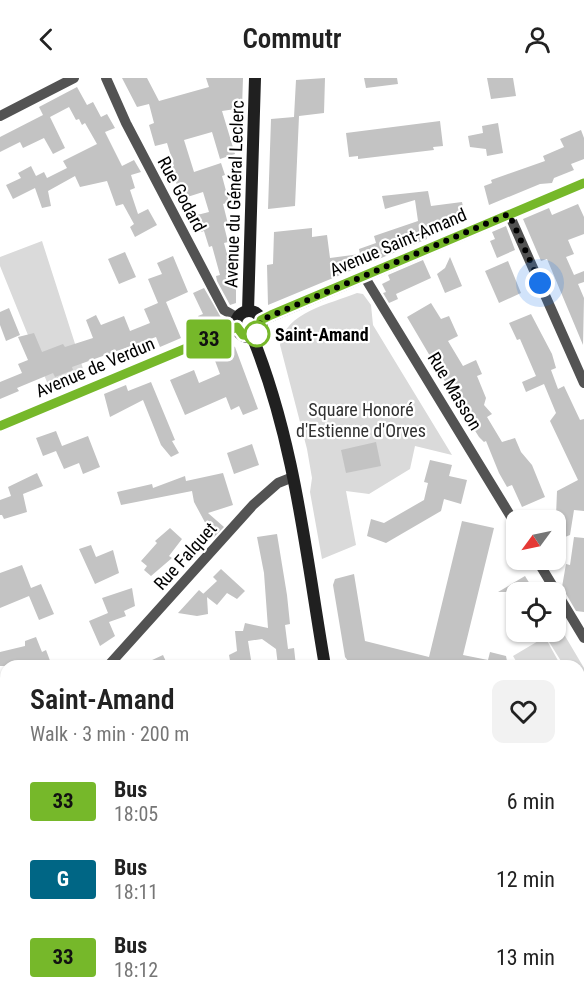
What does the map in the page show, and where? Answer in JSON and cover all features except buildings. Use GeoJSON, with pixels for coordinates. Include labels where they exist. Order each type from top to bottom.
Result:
{"type":"FeatureCollection","features":[{"type":"Feature","properties":{"kind":"main road","name":"Avenue du Général Leclerc"},"geometry":{"type":"LineString","coordinates":[[241,319],[255,78]]}},
{"type":"Feature","properties":{"kind":"main road","name":"Avenue Saint-Amand"},"geometry":{"type":"LineString","coordinates":[[261,320],[584,183]]}},
{"type":"Feature","properties":{"kind":"main road"},"geometry":{"type":"LineString","coordinates":[[255,313],[261,320],[260,330],[252,336],[243,335],[241,319],[255,313]]}},
{"type":"Feature","properties":{"kind":"main road","name":"Avenue de Verdun"},"geometry":{"type":"LineString","coordinates":[[0,426],[241,319]]}},
{"type":"Feature","properties":{"kind":"main road"},"geometry":{"type":"LineString","coordinates":[[252,336],[279,420],[293,477],[324,660]]}},
{"type":"Feature","properties":{"kind":"street"},"geometry":{"type":"LineString","coordinates":[[0,116],[74,78]]}},
{"type":"Feature","properties":{"kind":"street","name":"Rue Godard"},"geometry":{"type":"LineString","coordinates":[[106,78],[126,123],[224,310],[241,319]]}},
{"type":"Feature","properties":{"kind":"street"},"geometry":{"type":"LineString","coordinates":[[509,214],[584,383]]}},
{"type":"Feature","properties":{"kind":"street","name":"Rue Masson"},"geometry":{"type":"LineString","coordinates":[[364,276],[507,510]]}},
{"type":"Feature","properties":{"kind":"street","name":"Rue Falquet"},"geometry":{"type":"LineString","coordinates":[[113,660],[254,505],[278,483],[293,477]]}},
{"type":"Feature","properties":{"kind":"street"},"geometry":{"type":"LineString","coordinates":[[543,570],[584,638]]}},
{"type":"Feature","properties":{"kind":"green space"},"geometry":{"type":"Polygon","coordinates":[[[42,241],[86,378],[51,392],[0,266],[0,257],[42,241]]]}},
{"type":"Feature","properties":{"kind":"green space","name":"Square Honoré d'Estienne d'Orves"},"geometry":{"type":"Polygon","coordinates":[[[357,293],[363,294],[371,305],[373,325],[452,455],[415,446],[410,469],[369,494],[346,491],[356,545],[322,559],[310,492],[312,478],[307,449],[280,345],[290,324],[299,317],[357,293]]]}},
{"type":"Feature","properties":{"kind":"green space"},"geometry":{"type":"Polygon","coordinates":[[[566,638],[579,660],[560,660],[549,642],[566,642],[566,638]]]}},
{"type":"Feature","properties":{"kind":"green space"},"geometry":{"type":"Polygon","coordinates":[[[537,642],[548,642],[558,660],[515,660],[513,656],[537,642]]]}},
{"type":"Feature","properties":{"kind":"bus line","name":"33"},"geometry":{"type":"LineString","coordinates":[[0,426],[237,327],[243,335],[257,334],[261,320],[271,315],[584,183]]}},
{"type":"Feature","properties":{"kind":"place","name":"Saint-Amand"},"geometry":{"type":"Point","coordinates":[257,334]}},
{"type":"Feature","properties":{"kind":"route"},"geometry":{"type":"LineString","coordinates":[[257,334],[261,320],[271,315],[509,214],[540,283]]}}]}
